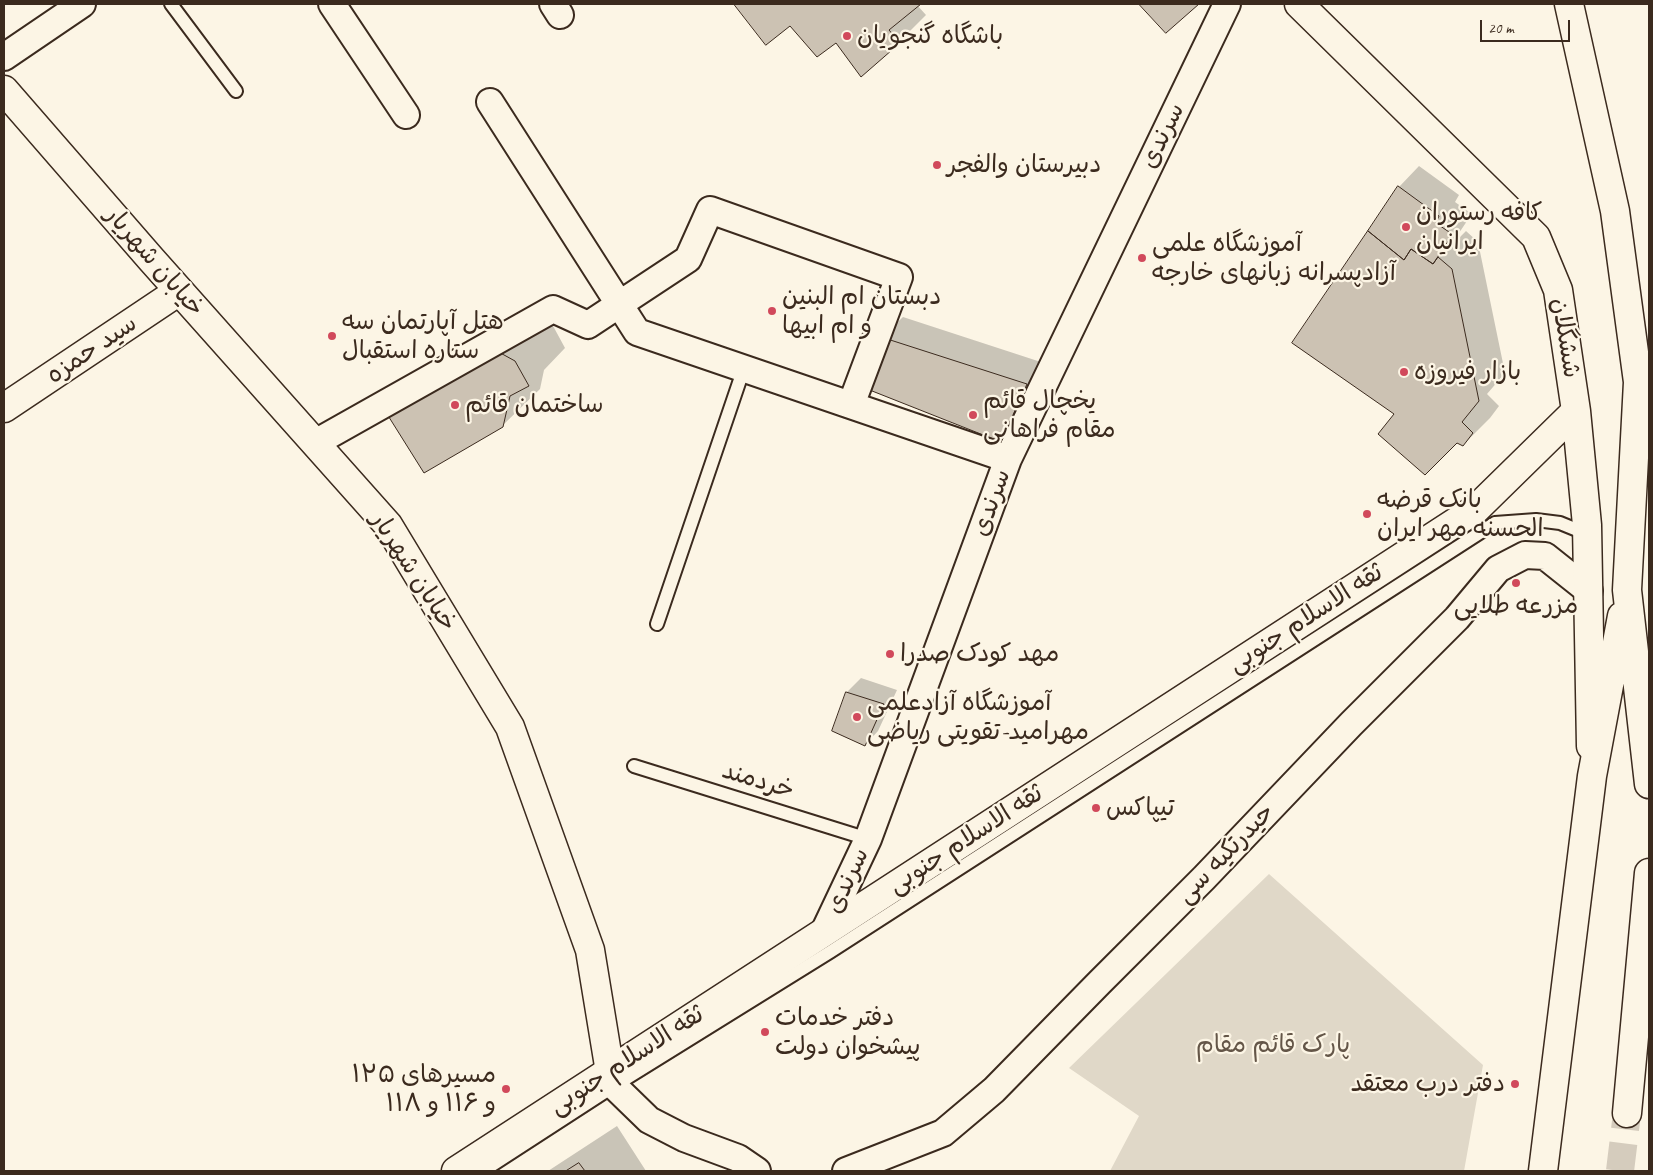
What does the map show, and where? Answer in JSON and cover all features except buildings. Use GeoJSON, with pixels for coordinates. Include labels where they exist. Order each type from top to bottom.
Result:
{"type":"FeatureCollection","features":[{"type":"Feature","properties":{"kind":"main road","name":"ششگلان"},"geometry":{"type":"LineString","coordinates":[[1298,4],[1536,237],[1558,290],[1576,411],[1588,534],[1592,776]]}},
{"type":"Feature","properties":{"kind":"main road"},"geometry":{"type":"LineString","coordinates":[[1543,1171],[1592,776],[1627,590],[1638,382],[1615,211],[1569,4]]}},
{"type":"Feature","properties":{"kind":"main road","name":"خیابان شهریار"},"geometry":{"type":"LineString","coordinates":[[4,90],[388,525],[510,727],[590,950],[612,1079]]}},
{"type":"Feature","properties":{"kind":"main road","name":"سید حمزه"},"geometry":{"type":"LineString","coordinates":[[4,408],[180,291]]}},
{"type":"Feature","properties":{"kind":"main road","name":"ثقه الاسلام جنوبی"},"geometry":{"type":"LineString","coordinates":[[456,1171],[612,1079],[824,932],[1476,509],[1576,411]]}},
{"type":"Feature","properties":{"kind":"main road"},"geometry":{"type":"LineString","coordinates":[[1627,590],[1649,784]]}},
{"type":"Feature","properties":{"kind":"main road"},"geometry":{"type":"LineString","coordinates":[[1627,1113],[1649,873]]}},
{"type":"Feature","properties":{"kind":"street"},"geometry":{"type":"LineString","coordinates":[[4,56],[82,4]]}},
{"type":"Feature","properties":{"kind":"street"},"geometry":{"type":"LineString","coordinates":[[332,4],[406,115]]}},
{"type":"Feature","properties":{"kind":"street","name":"سرندی"},"geometry":{"type":"LineString","coordinates":[[824,932],[868,839],[1008,459],[1227,4]]}},
{"type":"Feature","properties":{"kind":"street"},"geometry":{"type":"LineString","coordinates":[[490,102],[637,332],[1008,459]]}},
{"type":"Feature","properties":{"kind":"street"},"geometry":{"type":"LineString","coordinates":[[315,443],[553,309],[588,324],[688,259],[710,210],[899,277],[851,405]]}},
{"type":"Feature","properties":{"kind":"street","name":"حیدرتکیه سی"},"geometry":{"type":"LineString","coordinates":[[846,1171],[943,1133],[994,1090],[1457,618],[1498,569],[1525,555],[1545,556],[1589,591]]}},
{"type":"Feature","properties":{"kind":"street"},"geometry":{"type":"LineString","coordinates":[[612,1079],[649,1120],[684,1138],[738,1158],[757,1171]]}},
{"type":"Feature","properties":{"kind":"lane"},"geometry":{"type":"LineString","coordinates":[[171,4],[236,91]]}},
{"type":"Feature","properties":{"kind":"lane"},"geometry":{"type":"LineString","coordinates":[[657,624],[744,368]]}},
{"type":"Feature","properties":{"kind":"lane"},"geometry":{"type":"LineString","coordinates":[[483,1171],[612,1079],[830,952],[1495,524],[1536,520],[1560,524],[1588,534]]}},
{"type":"Feature","properties":{"kind":"lane","name":"خردمند"},"geometry":{"type":"LineString","coordinates":[[634,766],[868,839]]}},
{"type":"Feature","properties":{"kind":"green space","name":"پارک قائم مقام"},"geometry":{"type":"Polygon","coordinates":[[[1269,874],[1483,1065],[1464,1171],[1110,1171],[1139,1116],[1069,1068],[1269,874]]]}},
{"type":"Feature","properties":{"kind":"tunnel"},"geometry":{"type":"LineString","coordinates":[[1620,1171],[1627,1113]]}},
{"type":"Feature","properties":{"kind":"place","name":"باشگاه گنجویان"},"geometry":{"type":"Point","coordinates":[847,36]}},
{"type":"Feature","properties":{"kind":"place","name":"دبیرستان والفجر"},"geometry":{"type":"Point","coordinates":[937,165]}},
{"type":"Feature","properties":{"kind":"place","name":"کافه رستوران ایرانیان"},"geometry":{"type":"Point","coordinates":[1406,227]}},
{"type":"Feature","properties":{"kind":"place","name":"آموزشگاه علمی آزادپسرانه زبانهای خارجه"},"geometry":{"type":"Point","coordinates":[1142,258]}},
{"type":"Feature","properties":{"kind":"place","name":"دبستان ام البنین و ام ابیها"},"geometry":{"type":"Point","coordinates":[772,311]}},
{"type":"Feature","properties":{"kind":"place","name":"هتل آپارتمان سه ستاره استقبال"},"geometry":{"type":"Point","coordinates":[332,336]}},
{"type":"Feature","properties":{"kind":"place","name":"بازار فیروزه"},"geometry":{"type":"Point","coordinates":[1404,372]}},
{"type":"Feature","properties":{"kind":"place","name":"ساختمان قائم"},"geometry":{"type":"Point","coordinates":[455,405]}},
{"type":"Feature","properties":{"kind":"place","name":"یخچال قائم مقام فراهانی"},"geometry":{"type":"Point","coordinates":[973,415]}},
{"type":"Feature","properties":{"kind":"place","name":"بانک قرضه الحسنه مهر ایران"},"geometry":{"type":"Point","coordinates":[1367,514]}},
{"type":"Feature","properties":{"kind":"place","name":"مزرعه طلایی"},"geometry":{"type":"Point","coordinates":[1516,583]}},
{"type":"Feature","properties":{"kind":"place","name":"مهد کودک صدرا"},"geometry":{"type":"Point","coordinates":[890,654]}},
{"type":"Feature","properties":{"kind":"place","name":"آموزشگاه آزادعلمی مهرامید-تقویتی ریاضی"},"geometry":{"type":"Point","coordinates":[857,717]}},
{"type":"Feature","properties":{"kind":"place","name":"تیپاکس"},"geometry":{"type":"Point","coordinates":[1096,808]}},
{"type":"Feature","properties":{"kind":"place","name":"دفتر خدمات پیشخوان دولت"},"geometry":{"type":"Point","coordinates":[765,1032]}},
{"type":"Feature","properties":{"kind":"place","name":"دفتر درب معتقد"},"geometry":{"type":"Point","coordinates":[1515,1084]}},
{"type":"Feature","properties":{"kind":"place","name":"مسیرهای ۱۲۵ و ۱۱۶ و ۱۱۸"},"geometry":{"type":"Point","coordinates":[506,1089]}}]}
